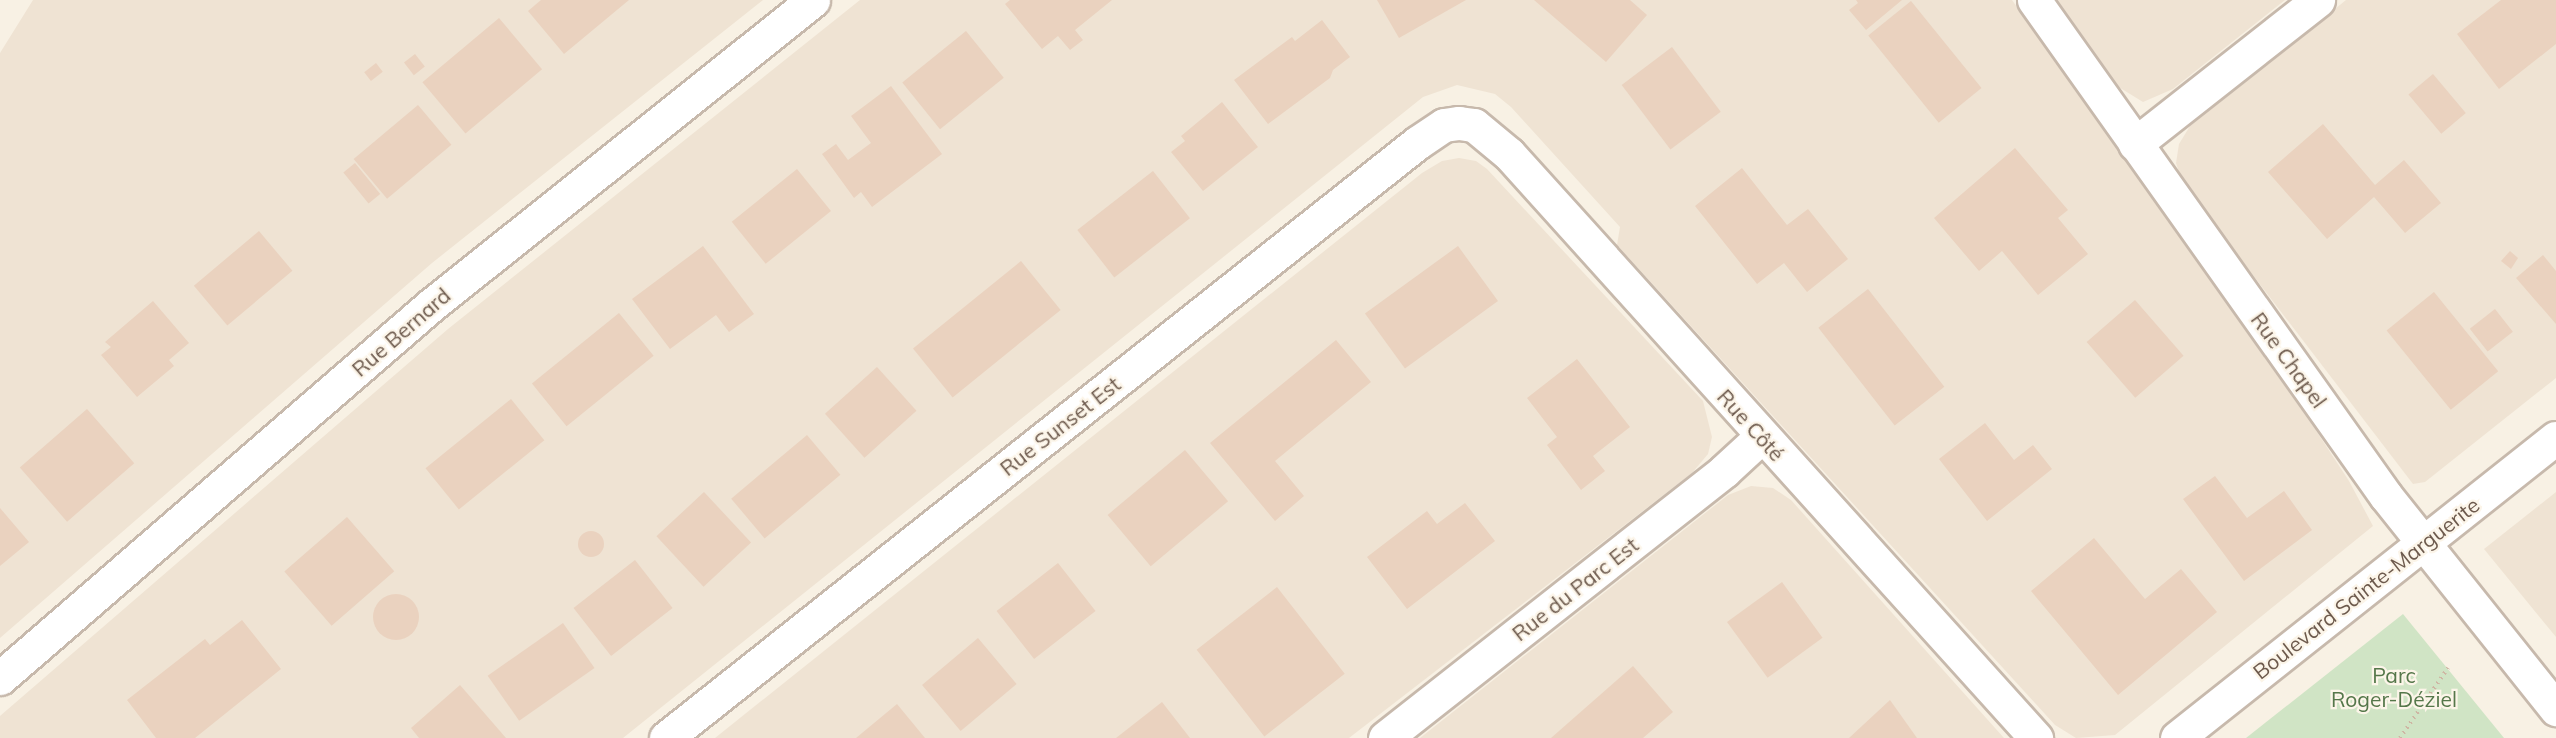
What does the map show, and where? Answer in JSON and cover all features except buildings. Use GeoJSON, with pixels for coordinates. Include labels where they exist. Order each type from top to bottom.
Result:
{"type":"FeatureCollection","features":[{"type":"Feature","properties":{"kind":"street","name":"Rue Bernard"},"geometry":{"type":"LineString","coordinates":[[0,678],[430,306],[813,0]]}},
{"type":"Feature","properties":{"kind":"street","name":"Rue Chapel"},"geometry":{"type":"LineString","coordinates":[[2034,0],[2135,144],[2424,544],[2556,710]]}},
{"type":"Feature","properties":{"kind":"street"},"geometry":{"type":"LineString","coordinates":[[2135,144],[2318,0]]}},
{"type":"Feature","properties":{"kind":"street","name":"Rue Côté"},"geometry":{"type":"LineString","coordinates":[[1459,123],[1474,125],[1509,154],[1761,437],[2036,738]]}},
{"type":"Feature","properties":{"kind":"street","name":"Rue Sunset Est"},"geometry":{"type":"LineString","coordinates":[[666,738],[1418,143],[1444,125],[1459,123]]}},
{"type":"Feature","properties":{"kind":"street","name":"Rue du Parc Est"},"geometry":{"type":"LineString","coordinates":[[1385,738],[1715,479],[1761,437]]}},
{"type":"Feature","properties":{"kind":"street","name":"Boulevard Sainte-Marguerite"},"geometry":{"type":"LineString","coordinates":[[2176,738],[2556,438]]}},
{"type":"Feature","properties":{"kind":"path"},"geometry":{"type":"LineString","coordinates":[[2400,738],[2448,668]]}},
{"type":"Feature","properties":{"kind":"shaded area"},"geometry":{"type":"Polygon","coordinates":[[[33,0],[763,0],[432,263],[0,638],[0,53],[33,0]]]}},
{"type":"Feature","properties":{"kind":"shaded area"},"geometry":{"type":"Polygon","coordinates":[[[860,0],[2012,0],[2315,429],[2349,481],[2373,526],[2115,735],[2076,738],[2055,725],[1617,245],[1620,227],[1511,107],[1495,94],[1457,85],[1423,97],[623,738],[0,738],[0,716],[448,329],[860,0]]]}},
{"type":"Feature","properties":{"kind":"shaded area"},"geometry":{"type":"Polygon","coordinates":[[[2057,0],[2285,0],[2173,89],[2143,102],[2117,86],[2057,0]]]}},
{"type":"Feature","properties":{"kind":"shaded area"},"geometry":{"type":"Polygon","coordinates":[[[2346,0],[2556,0],[2556,378],[2425,482],[2413,484],[2183,184],[2176,163],[2179,144],[2190,126],[2346,0]]]}},
{"type":"Feature","properties":{"kind":"shaded area"},"geometry":{"type":"Polygon","coordinates":[[[1459,158],[1476,161],[1487,169],[1703,401],[1712,437],[1708,454],[1692,473],[1349,738],[715,738],[1422,173],[1442,161],[1459,158]]]}},
{"type":"Feature","properties":{"kind":"shaded area"},"geometry":{"type":"Polygon","coordinates":[[[1751,486],[1773,488],[1791,500],[2004,738],[1420,738],[1728,495],[1751,486]]]}},
{"type":"Feature","properties":{"kind":"shaded area"},"geometry":{"type":"Polygon","coordinates":[[[2556,492],[2556,637],[2484,549],[2556,492]]]}},
{"type":"Feature","properties":{"kind":"green space","name":"Parc Roger-Déziel"},"geometry":{"type":"Polygon","coordinates":[[[2403,614],[2504,738],[2246,738],[2403,614]]]}}]}
